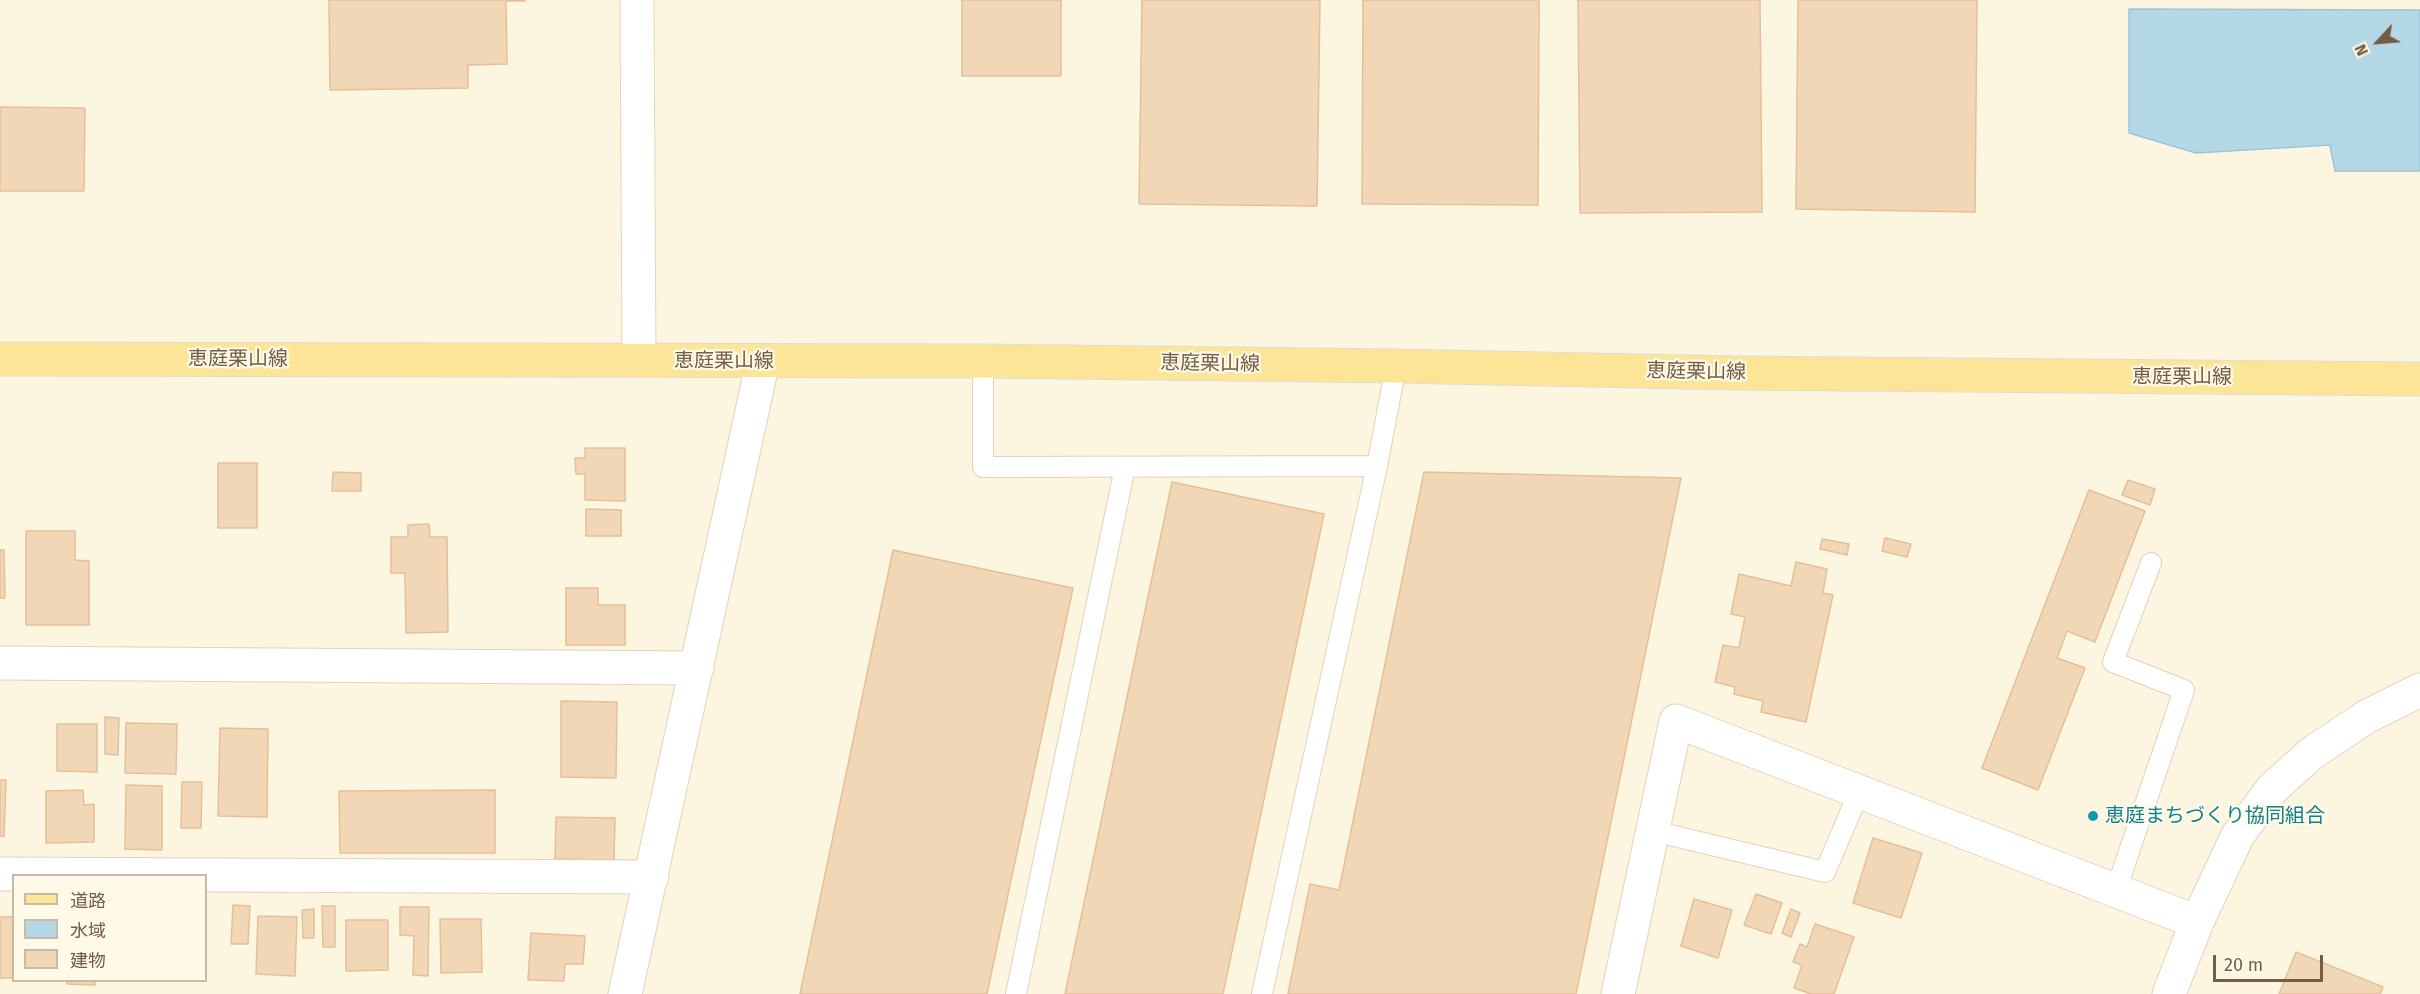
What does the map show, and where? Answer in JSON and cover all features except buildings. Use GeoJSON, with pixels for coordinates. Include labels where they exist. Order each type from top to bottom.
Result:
{"type":"FeatureCollection","features":[{"type":"Feature","properties":{"kind":"main road","name":"恵庭栗山線"},"geometry":{"type":"LineString","coordinates":[[0,358],[983,361],[1736,373],[2420,379]]}},
{"type":"Feature","properties":{"kind":"street"},"geometry":{"type":"LineString","coordinates":[[637,0],[639,360]]}},
{"type":"Feature","properties":{"kind":"street"},"geometry":{"type":"LineString","coordinates":[[625,994],[763,361]]}},
{"type":"Feature","properties":{"kind":"street"},"geometry":{"type":"LineString","coordinates":[[0,663],[697,668]]}},
{"type":"Feature","properties":{"kind":"street"},"geometry":{"type":"LineString","coordinates":[[2169,994],[2198,922],[2238,836],[2272,789],[2312,753],[2366,717],[2420,690]]}},
{"type":"Feature","properties":{"kind":"street"},"geometry":{"type":"LineString","coordinates":[[1618,994],[1676,721],[2198,922]]}},
{"type":"Feature","properties":{"kind":"street"},"geometry":{"type":"LineString","coordinates":[[207,875],[652,877]]}},
{"type":"Feature","properties":{"kind":"lane"},"geometry":{"type":"LineString","coordinates":[[983,361],[983,467],[1377,466]]}},
{"type":"Feature","properties":{"kind":"lane"},"geometry":{"type":"LineString","coordinates":[[1262,994],[1377,466],[1396,366]]}},
{"type":"Feature","properties":{"kind":"lane"},"geometry":{"type":"LineString","coordinates":[[1016,994],[1125,467]]}},
{"type":"Feature","properties":{"kind":"lane"},"geometry":{"type":"LineString","coordinates":[[2116,890],[2184,690],[2113,662],[2151,563]]}},
{"type":"Feature","properties":{"kind":"lane"},"geometry":{"type":"LineString","coordinates":[[1653,831],[1825,872],[1860,792]]}},
{"type":"Feature","properties":{"kind":"water"},"geometry":{"type":"Polygon","coordinates":[[[2129,9],[2420,10],[2420,171],[2335,171],[2330,145],[2196,153],[2129,133],[2129,9]]]}},
{"type":"Feature","properties":{"kind":"place","name":"恵庭まちづくり協同組合"},"geometry":{"type":"Point","coordinates":[2093,816]}}]}
